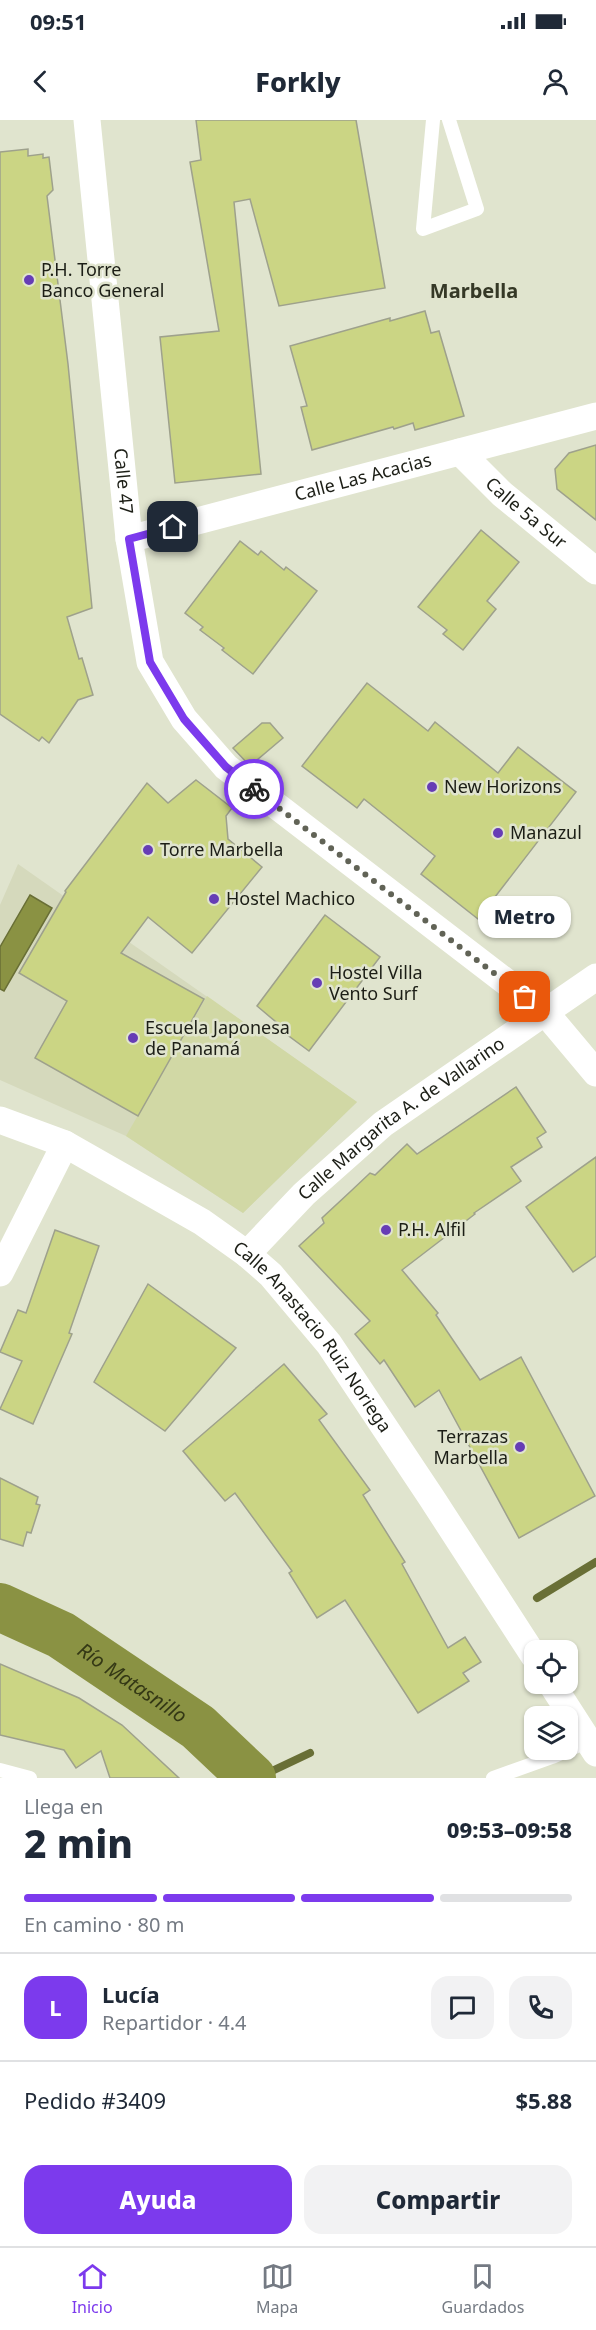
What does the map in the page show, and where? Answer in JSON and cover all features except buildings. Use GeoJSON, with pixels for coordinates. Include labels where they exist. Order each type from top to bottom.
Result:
{"type":"FeatureCollection","features":[{"type":"Feature","properties":{"kind":"street","name":"Calle 47"},"geometry":{"type":"LineString","coordinates":[[87,120],[129,539],[150,662],[184,719],[226,767],[544,1011],[596,1072]]}},
{"type":"Feature","properties":{"kind":"street","name":"Calle Las Acacias"},"geometry":{"type":"LineString","coordinates":[[129,539],[596,416]]}},
{"type":"Feature","properties":{"kind":"street","name":"Calle 5a Sur"},"geometry":{"type":"LineString","coordinates":[[460,452],[502,494],[596,571]]}},
{"type":"Feature","properties":{"kind":"street","name":"Calle Margarita A. de Vallarino"},"geometry":{"type":"LineString","coordinates":[[247,1254],[304,1194],[383,1124],[596,977]]}},
{"type":"Feature","properties":{"kind":"street","name":"Calle Anastacio Ruiz Noriega"},"geometry":{"type":"LineString","coordinates":[[0,1120],[64,1144],[202,1222],[247,1254],[271,1275],[329,1344],[524,1641]]}},
{"type":"Feature","properties":{"kind":"street"},"geometry":{"type":"LineString","coordinates":[[0,1273],[64,1144]]}},
{"type":"Feature","properties":{"kind":"street"},"geometry":{"type":"LineString","coordinates":[[558,1694],[592,1747]]}},
{"type":"Feature","properties":{"kind":"lane"},"geometry":{"type":"LineString","coordinates":[[433,120],[423,229],[477,209],[448,120]]}},
{"type":"Feature","properties":{"kind":"lane"},"geometry":{"type":"LineString","coordinates":[[492,1778],[552,1757],[592,1747]]}},
{"type":"Feature","properties":{"kind":"lane"},"geometry":{"type":"LineString","coordinates":[[0,1770],[30,1778]]}},
{"type":"Feature","properties":{"kind":"shaded area","name":"Escuela Japonesa de Panamá"},"geometry":{"type":"Polygon","coordinates":[[[18,864],[357,1102],[243,1213],[126,1136],[0,1080],[0,905],[18,864]]]}},
{"type":"Feature","properties":{"kind":"shaded area"},"geometry":{"type":"Polygon","coordinates":[[[30,895],[52,908],[4,991],[0,989],[0,947],[30,895]]]}},
{"type":"Feature","properties":{"kind":"shaded area"},"geometry":{"type":"Polygon","coordinates":[[[207,996],[357,1102],[243,1213],[126,1136],[207,996]]]}},
{"type":"Feature","properties":{"kind":"waterway"},"geometry":{"type":"LineString","coordinates":[[537,1598],[596,1562]]}},
{"type":"Feature","properties":{"kind":"waterway","name":"Río Matasnillo"},"geometry":{"type":"LineString","coordinates":[[0,1607],[61,1635],[198,1727],[252,1778]]}},
{"type":"Feature","properties":{"kind":"waterway"},"geometry":{"type":"LineString","coordinates":[[257,1778],[310,1753]]}},
{"type":"Feature","properties":{"kind":"way so far"},"geometry":{"type":"LineString","coordinates":[[254,789],[525,997]]}},
{"type":"Feature","properties":{"kind":"place","name":"P.H. Torre Banco General"},"geometry":{"type":"Point","coordinates":[29,280]}},
{"type":"Feature","properties":{"kind":"place","name":"New Horizons"},"geometry":{"type":"Point","coordinates":[432,787]}},
{"type":"Feature","properties":{"kind":"place","name":"Manazul"},"geometry":{"type":"Point","coordinates":[498,833]}},
{"type":"Feature","properties":{"kind":"place","name":"Torre Marbella"},"geometry":{"type":"Point","coordinates":[148,850]}},
{"type":"Feature","properties":{"kind":"place","name":"Hostel Machico"},"geometry":{"type":"Point","coordinates":[214,899]}},
{"type":"Feature","properties":{"kind":"place","name":"Hostel Villa Vento Surf"},"geometry":{"type":"Point","coordinates":[317,983]}},
{"type":"Feature","properties":{"kind":"place","name":"Metro"},"geometry":{"type":"Point","coordinates":[525,997]}},
{"type":"Feature","properties":{"kind":"place","name":"Escuela Japonesa de Panamá"},"geometry":{"type":"Point","coordinates":[133,1038]}},
{"type":"Feature","properties":{"kind":"place","name":"P.H. Alfil"},"geometry":{"type":"Point","coordinates":[386,1230]}},
{"type":"Feature","properties":{"kind":"place","name":"Terrazas Marbella"},"geometry":{"type":"Point","coordinates":[520,1447]}},
{"type":"Feature","properties":{"kind":"district","name":"Marbella"},"geometry":{"type":"Point","coordinates":[474,291]}},
{"type":"Feature","properties":{"kind":"route"},"geometry":{"type":"LineString","coordinates":[[173,527],[129,539],[150,662],[184,719],[226,767],[254,789]]}}]}
